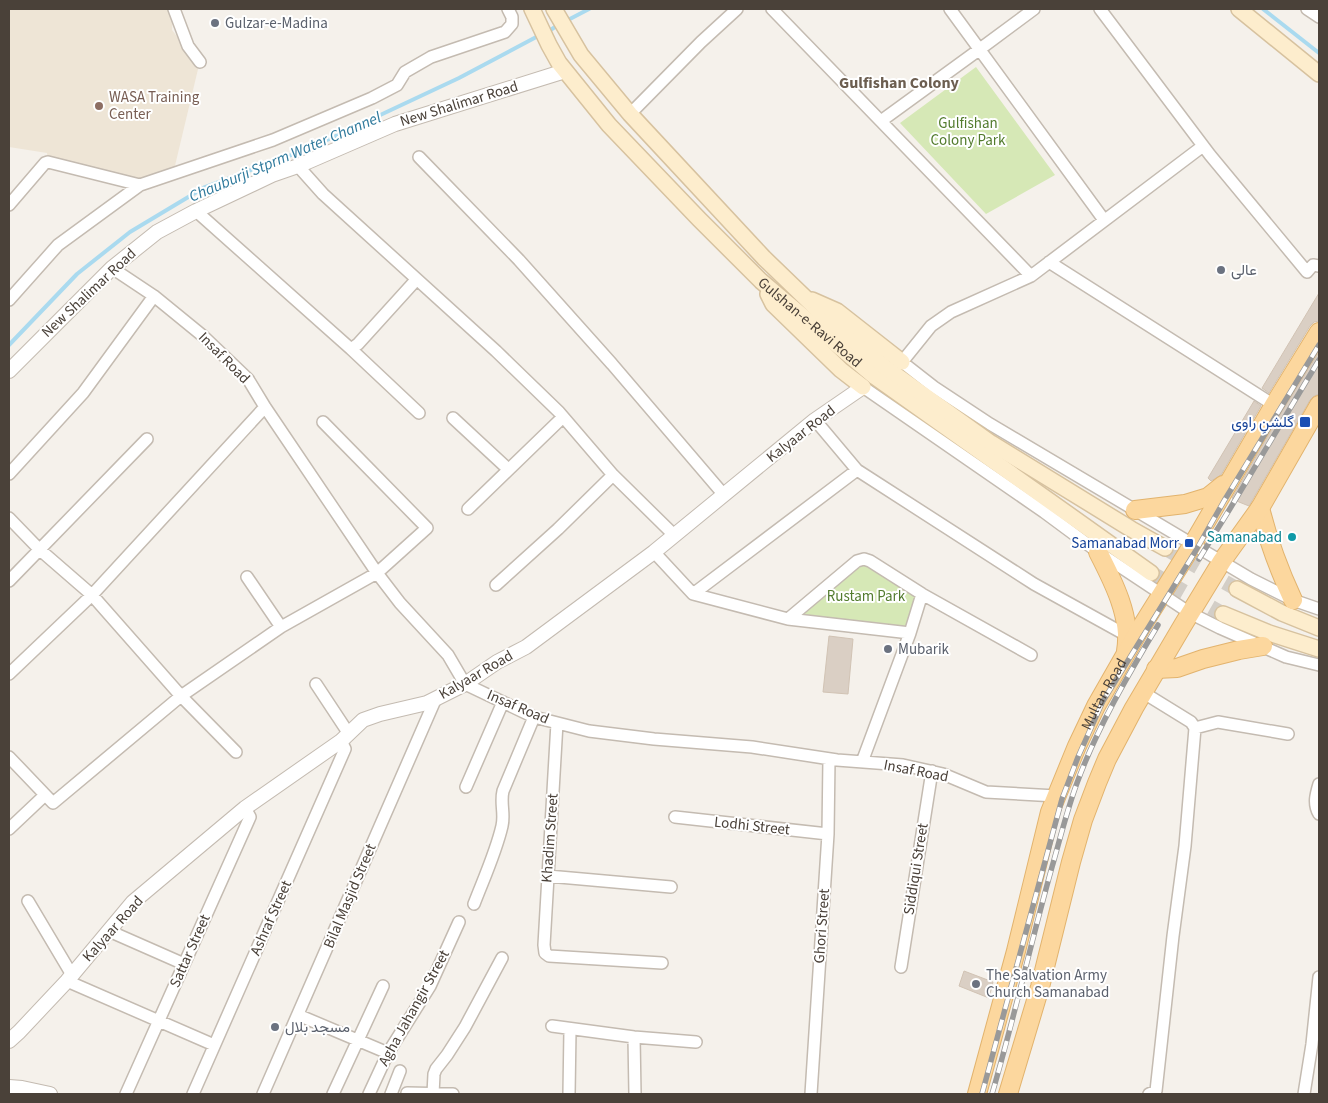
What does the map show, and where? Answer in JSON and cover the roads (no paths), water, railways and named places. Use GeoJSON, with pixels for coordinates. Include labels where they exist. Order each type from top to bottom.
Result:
{"type":"FeatureCollection","features":[{"type":"Feature","properties":{"kind":"main road","name":"Gulshan-e-Ravi Road"},"geometry":{"type":"LineString","coordinates":[[554,9],[580,55],[630,114],[764,258],[822,314],[885,367],[991,443],[1165,548]]}},
{"type":"Feature","properties":{"kind":"main road"},"geometry":{"type":"LineString","coordinates":[[1239,9],[1319,74]]}},
{"type":"Feature","properties":{"kind":"main road","name":"Gulshan-e-Ravi Road"},"geometry":{"type":"LineString","coordinates":[[533,13],[549,46],[562,67],[609,125],[761,281],[875,377],[1151,573]]}},
{"type":"Feature","properties":{"kind":"main road"},"geometry":{"type":"LineString","coordinates":[[632,148],[648,134]]}},
{"type":"Feature","properties":{"kind":"main road"},"geometry":{"type":"LineString","coordinates":[[761,281],[773,304],[841,370],[863,387]]}},
{"type":"Feature","properties":{"kind":"main road"},"geometry":{"type":"LineString","coordinates":[[803,296],[837,310],[902,362]]}},
{"type":"Feature","properties":{"kind":"main road","name":"Multan Road"},"geometry":{"type":"LineString","coordinates":[[977,1094],[1016,951],[1050,812],[1077,746],[1096,706],[1125,656],[1319,332]]}},
{"type":"Feature","properties":{"kind":"main road"},"geometry":{"type":"LineString","coordinates":[[1008,1094],[1040,987],[1083,820],[1107,759],[1156,669],[1222,561],[1260,508],[1319,405]]}},
{"type":"Feature","properties":{"kind":"main road"},"geometry":{"type":"LineString","coordinates":[[1135,510],[1185,504],[1208,497],[1231,479]]}},
{"type":"Feature","properties":{"kind":"main road"},"geometry":{"type":"LineString","coordinates":[[1260,508],[1264,527],[1277,564],[1293,600]]}},
{"type":"Feature","properties":{"kind":"main road"},"geometry":{"type":"LineString","coordinates":[[1098,552],[1117,594],[1128,636],[1125,656]]}},
{"type":"Feature","properties":{"kind":"main road"},"geometry":{"type":"LineString","coordinates":[[1237,590],[1282,613],[1319,628]]}},
{"type":"Feature","properties":{"kind":"main road"},"geometry":{"type":"LineString","coordinates":[[1223,614],[1269,633],[1319,649]]}},
{"type":"Feature","properties":{"kind":"main road"},"geometry":{"type":"LineString","coordinates":[[1156,669],[1177,668],[1203,659],[1263,646]]}},
{"type":"Feature","properties":{"kind":"street"},"geometry":{"type":"LineString","coordinates":[[174,9],[188,46],[200,62]]}},
{"type":"Feature","properties":{"kind":"street"},"geometry":{"type":"LineString","coordinates":[[9,300],[58,245],[140,185],[273,140],[372,98],[397,85],[405,72],[431,57],[505,32],[512,24],[512,18],[508,9]]}},
{"type":"Feature","properties":{"kind":"street"},"geometry":{"type":"LineString","coordinates":[[630,114],[701,42],[737,9]]}},
{"type":"Feature","properties":{"kind":"street"},"geometry":{"type":"LineString","coordinates":[[772,9],[1031,276]]}},
{"type":"Feature","properties":{"kind":"street"},"geometry":{"type":"LineString","coordinates":[[950,9],[1104,220]]}},
{"type":"Feature","properties":{"kind":"street"},"geometry":{"type":"LineString","coordinates":[[881,121],[1034,9]]}},
{"type":"Feature","properties":{"kind":"street"},"geometry":{"type":"LineString","coordinates":[[1100,9],[1203,146],[1307,272],[1313,265],[1319,266]]}},
{"type":"Feature","properties":{"kind":"street"},"geometry":{"type":"LineString","coordinates":[[1307,9],[1319,17]]}},
{"type":"Feature","properties":{"kind":"street","name":"New Shalimar Road"},"geometry":{"type":"LineString","coordinates":[[9,371],[112,268],[156,232],[196,210],[272,175],[298,166],[395,124],[562,67]]}},
{"type":"Feature","properties":{"kind":"street"},"geometry":{"type":"LineString","coordinates":[[1203,146],[1031,276],[951,312],[931,326],[902,362],[934,387],[990,424],[1135,510],[1252,579],[1293,600],[1319,609]]}},
{"type":"Feature","properties":{"kind":"street"},"geometry":{"type":"LineString","coordinates":[[418,157],[526,268],[612,364],[724,495]]}},
{"type":"Feature","properties":{"kind":"street"},"geometry":{"type":"LineString","coordinates":[[9,205],[48,162],[140,185]]}},
{"type":"Feature","properties":{"kind":"street"},"geometry":{"type":"LineString","coordinates":[[298,166],[323,194],[496,351],[563,417],[613,475],[674,535]]}},
{"type":"Feature","properties":{"kind":"street"},"geometry":{"type":"LineString","coordinates":[[196,210],[351,349],[419,413]]}},
{"type":"Feature","properties":{"kind":"street"},"geometry":{"type":"LineString","coordinates":[[1049,262],[1274,405]]}},
{"type":"Feature","properties":{"kind":"street","name":"Insaf Road"},"geometry":{"type":"LineString","coordinates":[[112,268],[154,296],[203,336],[248,379],[377,573],[400,603],[448,655],[466,684],[534,717],[598,732],[654,739],[752,747],[829,759],[903,765],[943,774],[986,792],[1056,796]]}},
{"type":"Feature","properties":{"kind":"street"},"geometry":{"type":"LineString","coordinates":[[351,349],[358,344],[416,280]]}},
{"type":"Feature","properties":{"kind":"street"},"geometry":{"type":"LineString","coordinates":[[9,474],[83,393],[154,296]]}},
{"type":"Feature","properties":{"kind":"street"},"geometry":{"type":"LineString","coordinates":[[863,387],[1044,512],[1098,552],[1190,613],[1286,657],[1319,665]]}},
{"type":"Feature","properties":{"kind":"street","name":"Kalyaar Road"},"geometry":{"type":"LineString","coordinates":[[9,1041],[70,978],[133,902],[245,808],[345,738],[363,720],[436,698],[466,684],[497,662],[526,647],[654,552],[815,420],[863,387]]}},
{"type":"Feature","properties":{"kind":"street"},"geometry":{"type":"LineString","coordinates":[[9,674],[92,595],[265,407]]}},
{"type":"Feature","properties":{"kind":"street"},"geometry":{"type":"LineString","coordinates":[[468,509],[563,417]]}},
{"type":"Feature","properties":{"kind":"street"},"geometry":{"type":"LineString","coordinates":[[453,418],[508,469]]}},
{"type":"Feature","properties":{"kind":"street"},"geometry":{"type":"LineString","coordinates":[[815,420],[857,470],[1034,584],[1128,636]]}},
{"type":"Feature","properties":{"kind":"street"},"geometry":{"type":"LineString","coordinates":[[9,757],[53,803],[181,696],[281,627],[377,573],[428,528],[323,422]]}},
{"type":"Feature","properties":{"kind":"street"},"geometry":{"type":"LineString","coordinates":[[9,581],[147,439]]}},
{"type":"Feature","properties":{"kind":"street"},"geometry":{"type":"LineString","coordinates":[[693,594],[857,470]]}},
{"type":"Feature","properties":{"kind":"street"},"geometry":{"type":"LineString","coordinates":[[496,585],[558,529],[613,475]]}},
{"type":"Feature","properties":{"kind":"street"},"geometry":{"type":"LineString","coordinates":[[9,518],[39,549],[92,595],[181,696],[236,752]]}},
{"type":"Feature","properties":{"kind":"street"},"geometry":{"type":"LineString","coordinates":[[654,552],[693,594],[788,619],[910,633]]}},
{"type":"Feature","properties":{"kind":"street"},"geometry":{"type":"LineString","coordinates":[[788,619],[857,561],[864,559],[1031,655]]}},
{"type":"Feature","properties":{"kind":"street"},"geometry":{"type":"LineString","coordinates":[[247,577],[281,627]]}},
{"type":"Feature","properties":{"kind":"street"},"geometry":{"type":"LineString","coordinates":[[862,762],[910,633],[922,594]]}},
{"type":"Feature","properties":{"kind":"street"},"geometry":{"type":"LineString","coordinates":[[316,684],[345,738]]}},
{"type":"Feature","properties":{"kind":"street"},"geometry":{"type":"LineString","coordinates":[[1144,693],[1190,722],[1195,728],[1185,846],[1156,1091],[1149,1094]]}},
{"type":"Feature","properties":{"kind":"street","name":"Bilal Masjid Street"},"geometry":{"type":"LineString","coordinates":[[263,1094],[436,698]]}},
{"type":"Feature","properties":{"kind":"street"},"geometry":{"type":"LineString","coordinates":[[466,787],[504,702]]}},
{"type":"Feature","properties":{"kind":"street"},"geometry":{"type":"LineString","coordinates":[[474,904],[498,841],[504,809],[501,799],[503,791],[534,717]]}},
{"type":"Feature","properties":{"kind":"street"},"geometry":{"type":"LineString","coordinates":[[1195,728],[1218,722],[1288,734]]}},
{"type":"Feature","properties":{"kind":"street","name":"Khadim Street"},"geometry":{"type":"LineString","coordinates":[[557,723],[545,953],[549,956],[662,963]]}},
{"type":"Feature","properties":{"kind":"street","name":"Ashraf Street"},"geometry":{"type":"LineString","coordinates":[[193,1094],[345,749],[345,738]]}},
{"type":"Feature","properties":{"kind":"street","name":"Ghori Street"},"geometry":{"type":"LineString","coordinates":[[811,1094],[828,834],[829,759]]}},
{"type":"Feature","properties":{"kind":"street","name":"Siddiqui Street"},"geometry":{"type":"LineString","coordinates":[[900,967],[932,772]]}},
{"type":"Feature","properties":{"kind":"street"},"geometry":{"type":"LineString","coordinates":[[1319,784],[1315,808],[1319,814]]}},
{"type":"Feature","properties":{"kind":"street"},"geometry":{"type":"LineString","coordinates":[[9,829],[46,795]]}},
{"type":"Feature","properties":{"kind":"street","name":"Sattar Street"},"geometry":{"type":"LineString","coordinates":[[126,1094],[250,817],[245,808]]}},
{"type":"Feature","properties":{"kind":"street","name":"Lodhi Street"},"geometry":{"type":"LineString","coordinates":[[675,817],[828,834]]}},
{"type":"Feature","properties":{"kind":"street"},"geometry":{"type":"LineString","coordinates":[[548,876],[671,887]]}},
{"type":"Feature","properties":{"kind":"street"},"geometry":{"type":"LineString","coordinates":[[28,901],[70,978],[214,1046]]}},
{"type":"Feature","properties":{"kind":"street","name":"Agha Jahangir Street"},"geometry":{"type":"LineString","coordinates":[[369,1094],[388,1053],[430,986],[459,922]]}},
{"type":"Feature","properties":{"kind":"street"},"geometry":{"type":"LineString","coordinates":[[109,931],[184,964]]}},
{"type":"Feature","properties":{"kind":"street"},"geometry":{"type":"LineString","coordinates":[[433,1094],[436,1069],[465,1027],[502,958]]}},
{"type":"Feature","properties":{"kind":"street"},"geometry":{"type":"LineString","coordinates":[[1304,1094],[1315,1046],[1319,977]]}},
{"type":"Feature","properties":{"kind":"street"},"geometry":{"type":"LineString","coordinates":[[333,1094],[383,986]]}},
{"type":"Feature","properties":{"kind":"street"},"geometry":{"type":"LineString","coordinates":[[298,1015],[388,1053]]}},
{"type":"Feature","properties":{"kind":"street"},"geometry":{"type":"LineString","coordinates":[[552,1026],[570,1030],[696,1042]]}},
{"type":"Feature","properties":{"kind":"street"},"geometry":{"type":"LineString","coordinates":[[569,1094],[570,1030]]}},
{"type":"Feature","properties":{"kind":"street"},"geometry":{"type":"LineString","coordinates":[[634,1037],[635,1094]]}},
{"type":"Feature","properties":{"kind":"street"},"geometry":{"type":"LineString","coordinates":[[391,1094],[400,1071]]}},
{"type":"Feature","properties":{"kind":"street"},"geometry":{"type":"LineString","coordinates":[[9,1087],[50,1094]]}},
{"type":"Feature","properties":{"kind":"street"},"geometry":{"type":"LineString","coordinates":[[407,1093],[453,1094]]}},
{"type":"Feature","properties":{"kind":"waterway","name":"Chauburji Stprm Water Channel"},"geometry":{"type":"LineString","coordinates":[[566,21],[589,9]]}},
{"type":"Feature","properties":{"kind":"waterway"},"geometry":{"type":"LineString","coordinates":[[1263,9],[1319,53]]}},
{"type":"Feature","properties":{"kind":"waterway","name":"Chauburji Stprm Water Channel"},"geometry":{"type":"LineString","coordinates":[[547,32],[560,24]]}},
{"type":"Feature","properties":{"kind":"waterway","name":"Chauburji Stprm Water Channel"},"geometry":{"type":"LineString","coordinates":[[9,345],[77,274],[130,232],[205,187],[310,148],[459,78],[540,35]]}},
{"type":"Feature","properties":{"kind":"tunnel"},"geometry":{"type":"LineString","coordinates":[[1165,548],[1237,589]]}},
{"type":"Feature","properties":{"kind":"tunnel"},"geometry":{"type":"LineString","coordinates":[[1151,573],[1223,614]]}},
{"type":"Feature","properties":{"kind":"railway"},"geometry":{"type":"LineString","coordinates":[[982,1094],[1062,799],[1103,701],[1319,345]]}},
{"type":"Feature","properties":{"kind":"railway"},"geometry":{"type":"LineString","coordinates":[[1199,559],[1319,360]]}},
{"type":"Feature","properties":{"kind":"railway"},"geometry":{"type":"LineString","coordinates":[[992,1094],[1073,793],[1094,742],[1124,682],[1158,625]]}},
{"type":"Feature","properties":{"kind":"place","name":"Gulzar-e-Madina"},"geometry":{"type":"Point","coordinates":[215,23]}},
{"type":"Feature","properties":{"kind":"place","name":"WASA Training Center"},"geometry":{"type":"Point","coordinates":[99,106]}},
{"type":"Feature","properties":{"kind":"place","name":"عالی"},"geometry":{"type":"Point","coordinates":[1221,270]}},
{"type":"Feature","properties":{"kind":"place","name":"گلشنِ راوی"},"geometry":{"type":"Point","coordinates":[1305,422]}},
{"type":"Feature","properties":{"kind":"place","name":"Samanabad"},"geometry":{"type":"Point","coordinates":[1292,537]}},
{"type":"Feature","properties":{"kind":"place","name":"Samanabad Morr"},"geometry":{"type":"Point","coordinates":[1189,543]}},
{"type":"Feature","properties":{"kind":"place","name":"Mubarik"},"geometry":{"type":"Point","coordinates":[888,649]}},
{"type":"Feature","properties":{"kind":"place","name":"The Salvation Army Church Samanabad"},"geometry":{"type":"Point","coordinates":[976,984]}},
{"type":"Feature","properties":{"kind":"place","name":"مسجد بلال"},"geometry":{"type":"Point","coordinates":[275,1027]}},
{"type":"Feature","properties":{"kind":"district","name":"Gulfishan Colony"},"geometry":{"type":"Point","coordinates":[899,83]}},
{"type":"Feature","properties":{"kind":"park label","name":"Gulfishan Colony Park"},"geometry":{"type":"Point","coordinates":[968,132]}},
{"type":"Feature","properties":{"kind":"park label","name":"Rustam Park"},"geometry":{"type":"Point","coordinates":[866,596]}}]}
